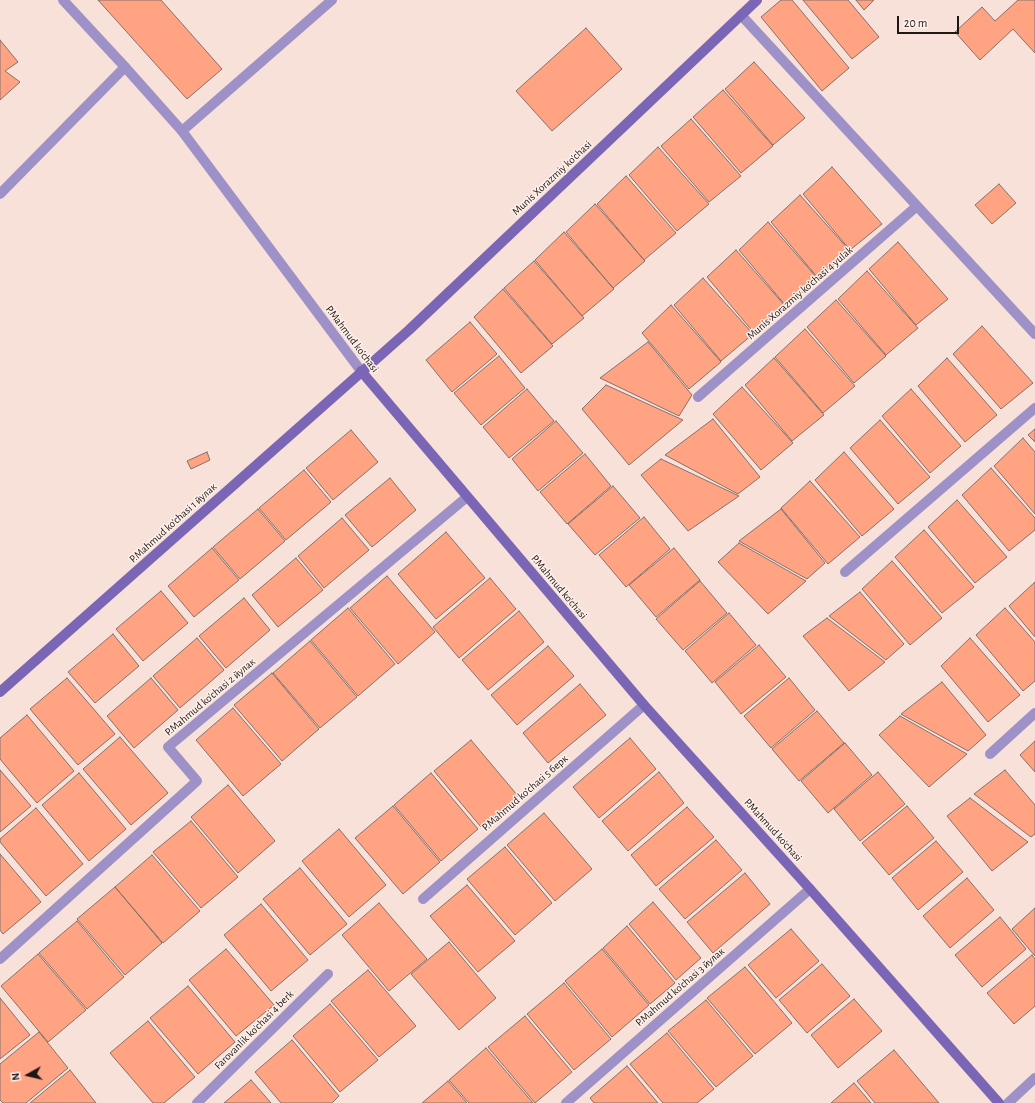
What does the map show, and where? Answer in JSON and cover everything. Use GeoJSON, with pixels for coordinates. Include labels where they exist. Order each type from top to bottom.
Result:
{"type":"FeatureCollection","features":[{"type":"Feature","properties":{"kind":"street","name":"P.Mahmud ko'chasi"},"geometry":{"type":"LineString","coordinates":[[61,0],[126,67],[182,131],[361,371],[467,497],[644,705],[810,889],[999,1103]]}},
{"type":"Feature","properties":{"kind":"street"},"geometry":{"type":"LineString","coordinates":[[182,131],[332,0]]}},
{"type":"Feature","properties":{"kind":"street","name":"Munis Xorazmiy ko'chasi"},"geometry":{"type":"LineString","coordinates":[[361,371],[409,330],[757,0]]}},
{"type":"Feature","properties":{"kind":"street"},"geometry":{"type":"LineString","coordinates":[[741,15],[1035,334]]}},
{"type":"Feature","properties":{"kind":"street"},"geometry":{"type":"LineString","coordinates":[[0,194],[126,67]]}},
{"type":"Feature","properties":{"kind":"street","name":"Munis Xorazmiy ko'chasi 4 yulak"},"geometry":{"type":"LineString","coordinates":[[698,397],[917,206]]}},
{"type":"Feature","properties":{"kind":"street","name":"P.Mahmud ko'chasi 1 йулак"},"geometry":{"type":"LineString","coordinates":[[0,692],[361,371]]}},
{"type":"Feature","properties":{"kind":"street"},"geometry":{"type":"LineString","coordinates":[[845,572],[1035,408]]}},
{"type":"Feature","properties":{"kind":"street","name":"P.Mahmud ko'chasi 2 йулак"},"geometry":{"type":"LineString","coordinates":[[0,959],[197,781],[168,748],[467,497]]}},
{"type":"Feature","properties":{"kind":"street","name":"P.Mahmud ko'chasi 5 берк"},"geometry":{"type":"LineString","coordinates":[[423,899],[644,705]]}},
{"type":"Feature","properties":{"kind":"street"},"geometry":{"type":"LineString","coordinates":[[990,754],[1035,713]]}},
{"type":"Feature","properties":{"kind":"street","name":"P.Mahmud ko'chasi 3 йулак"},"geometry":{"type":"LineString","coordinates":[[566,1103],[810,889]]}},
{"type":"Feature","properties":{"kind":"street","name":"Farovanlik ko'chasi 4 berk"},"geometry":{"type":"LineString","coordinates":[[197,1103],[328,974]]}},
{"type":"Feature","properties":{"kind":"street"},"geometry":{"type":"LineString","coordinates":[[1008,1103],[1035,1078]]}},
{"type":"Feature","properties":{"kind":"building"},"geometry":{"type":"Polygon","coordinates":[[[98,0],[161,0],[222,69],[187,99],[98,0]]]}},
{"type":"Feature","properties":{"kind":"building"},"geometry":{"type":"Polygon","coordinates":[[[781,0],[792,0],[849,68],[822,91],[761,17],[781,0]]]}},
{"type":"Feature","properties":{"kind":"building"},"geometry":{"type":"Polygon","coordinates":[[[803,0],[848,0],[879,37],[852,59],[803,0]]]}},
{"type":"Feature","properties":{"kind":"building"},"geometry":{"type":"Polygon","coordinates":[[[856,0],[874,0],[864,10],[856,0]]]}},
{"type":"Feature","properties":{"kind":"building"},"geometry":{"type":"Polygon","coordinates":[[[1018,0],[1035,0],[1035,53],[1013,29],[980,60],[955,32],[982,7],[995,21],[1018,0]]]}},
{"type":"Feature","properties":{"kind":"building"},"geometry":{"type":"Polygon","coordinates":[[[586,28],[622,69],[552,131],[516,91],[586,28]]]}},
{"type":"Feature","properties":{"kind":"building"},"geometry":{"type":"Polygon","coordinates":[[[0,40],[18,62],[5,71],[20,82],[0,100],[0,40]]]}},
{"type":"Feature","properties":{"kind":"building"},"geometry":{"type":"Polygon","coordinates":[[[754,62],[805,118],[773,145],[725,89],[754,62]]]}},
{"type":"Feature","properties":{"kind":"building"},"geometry":{"type":"Polygon","coordinates":[[[723,90],[773,146],[741,173],[693,117],[723,90]]]}},
{"type":"Feature","properties":{"kind":"building"},"geometry":{"type":"Polygon","coordinates":[[[691,119],[741,176],[709,202],[661,146],[691,119]]]}},
{"type":"Feature","properties":{"kind":"building"},"geometry":{"type":"Polygon","coordinates":[[[658,147],[709,204],[677,231],[629,175],[658,147]]]}},
{"type":"Feature","properties":{"kind":"building"},"geometry":{"type":"Polygon","coordinates":[[[832,167],[882,224],[850,250],[803,194],[832,167]]]}},
{"type":"Feature","properties":{"kind":"building"},"geometry":{"type":"Polygon","coordinates":[[[626,176],[676,233],[644,260],[597,204],[626,176]]]}},
{"type":"Feature","properties":{"kind":"building"},"geometry":{"type":"Polygon","coordinates":[[[999,184],[1016,203],[992,224],[975,205],[999,184]]]}},
{"type":"Feature","properties":{"kind":"building"},"geometry":{"type":"Polygon","coordinates":[[[800,195],[850,251],[818,278],[771,222],[800,195]]]}},
{"type":"Feature","properties":{"kind":"building"},"geometry":{"type":"Polygon","coordinates":[[[595,204],[645,261],[613,288],[566,232],[595,204]]]}},
{"type":"Feature","properties":{"kind":"building"},"geometry":{"type":"Polygon","coordinates":[[[768,222],[818,279],[786,306],[739,250],[768,222]]]}},
{"type":"Feature","properties":{"kind":"building"},"geometry":{"type":"Polygon","coordinates":[[[564,232],[614,289],[582,316],[535,260],[564,232]]]}},
{"type":"Feature","properties":{"kind":"building"},"geometry":{"type":"Polygon","coordinates":[[[898,242],[948,299],[916,325],[869,269],[898,242]]]}},
{"type":"Feature","properties":{"kind":"building"},"geometry":{"type":"Polygon","coordinates":[[[736,250],[786,307],[754,333],[707,277],[736,250]]]}},
{"type":"Feature","properties":{"kind":"building"},"geometry":{"type":"Polygon","coordinates":[[[534,261],[584,318],[552,344],[504,288],[534,261]]]}},
{"type":"Feature","properties":{"kind":"building"},"geometry":{"type":"Polygon","coordinates":[[[867,271],[918,328],[886,355],[838,299],[867,271]]]}},
{"type":"Feature","properties":{"kind":"building"},"geometry":{"type":"Polygon","coordinates":[[[703,278],[753,334],[721,361],[674,305],[703,278]]]}},
{"type":"Feature","properties":{"kind":"building"},"geometry":{"type":"Polygon","coordinates":[[[503,289],[553,346],[521,373],[474,317],[503,289]]]}},
{"type":"Feature","properties":{"kind":"building"},"geometry":{"type":"Polygon","coordinates":[[[836,300],[886,356],[854,383],[807,327],[836,300]]]}},
{"type":"Feature","properties":{"kind":"building"},"geometry":{"type":"Polygon","coordinates":[[[671,305],[721,362],[689,389],[642,333],[671,305]]]}},
{"type":"Feature","properties":{"kind":"building"},"geometry":{"type":"Polygon","coordinates":[[[470,322],[497,354],[452,392],[426,360],[470,322]]]}},
{"type":"Feature","properties":{"kind":"building"},"geometry":{"type":"Polygon","coordinates":[[[982,326],[1033,383],[1001,409],[953,354],[982,326]]]}},
{"type":"Feature","properties":{"kind":"building"},"geometry":{"type":"Polygon","coordinates":[[[805,329],[855,386],[823,413],[775,357],[805,329]]]}},
{"type":"Feature","properties":{"kind":"building"},"geometry":{"type":"Polygon","coordinates":[[[648,342],[692,395],[679,416],[600,378],[648,342]]]}},
{"type":"Feature","properties":{"kind":"building"},"geometry":{"type":"Polygon","coordinates":[[[499,356],[525,388],[481,425],[454,393],[499,356]]]}},
{"type":"Feature","properties":{"kind":"building"},"geometry":{"type":"Polygon","coordinates":[[[774,358],[824,415],[792,441],[745,385],[774,358]]]}},
{"type":"Feature","properties":{"kind":"building"},"geometry":{"type":"Polygon","coordinates":[[[947,358],[997,415],[965,442],[918,386],[947,358]]]}},
{"type":"Feature","properties":{"kind":"building"},"geometry":{"type":"Polygon","coordinates":[[[606,385],[683,420],[629,465],[582,409],[606,385]]]}},
{"type":"Feature","properties":{"kind":"building"},"geometry":{"type":"Polygon","coordinates":[[[742,387],[793,443],[761,470],[713,414],[742,387]]]}},
{"type":"Feature","properties":{"kind":"building"},"geometry":{"type":"Polygon","coordinates":[[[527,389],[554,421],[509,458],[483,427],[527,389]]]}},
{"type":"Feature","properties":{"kind":"building"},"geometry":{"type":"Polygon","coordinates":[[[911,389],[961,446],[930,473],[882,416],[911,389]]]}},
{"type":"Feature","properties":{"kind":"building"},"geometry":{"type":"Polygon","coordinates":[[[713,419],[760,477],[738,494],[665,455],[713,419]]]}},
{"type":"Feature","properties":{"kind":"building"},"geometry":{"type":"Polygon","coordinates":[[[880,420],[930,477],[898,504],[850,448],[880,420]]]}},
{"type":"Feature","properties":{"kind":"building"},"geometry":{"type":"Polygon","coordinates":[[[556,421],[583,453],[538,491],[512,459],[556,421]]]}},
{"type":"Feature","properties":{"kind":"building"},"geometry":{"type":"Polygon","coordinates":[[[1035,429],[1035,442],[1028,435],[1035,429]]]}},
{"type":"Feature","properties":{"kind":"building"},"geometry":{"type":"Polygon","coordinates":[[[351,430],[378,462],[333,500],[306,468],[351,430]]]}},
{"type":"Feature","properties":{"kind":"building"},"geometry":{"type":"Polygon","coordinates":[[[1023,438],[1035,452],[1035,514],[994,466],[1023,438]]]}},
{"type":"Feature","properties":{"kind":"building"},"geometry":{"type":"Polygon","coordinates":[[[207,452],[210,460],[191,469],[187,461],[207,452]]]}},
{"type":"Feature","properties":{"kind":"building"},"geometry":{"type":"Polygon","coordinates":[[[844,452],[894,509],[862,536],[815,480],[844,452]]]}},
{"type":"Feature","properties":{"kind":"building"},"geometry":{"type":"Polygon","coordinates":[[[585,454],[611,486],[567,524],[540,492],[585,454]]]}},
{"type":"Feature","properties":{"kind":"building"},"geometry":{"type":"Polygon","coordinates":[[[661,459],[739,496],[688,531],[641,475],[661,459]]]}},
{"type":"Feature","properties":{"kind":"building"},"geometry":{"type":"Polygon","coordinates":[[[991,468],[1035,518],[1035,530],[1009,551],[962,495],[991,468]]]}},
{"type":"Feature","properties":{"kind":"building"},"geometry":{"type":"Polygon","coordinates":[[[304,470],[331,502],[286,540],[259,508],[304,470]]]}},
{"type":"Feature","properties":{"kind":"building"},"geometry":{"type":"Polygon","coordinates":[[[390,478],[416,510],[372,547],[345,515],[390,478]]]}},
{"type":"Feature","properties":{"kind":"building"},"geometry":{"type":"Polygon","coordinates":[[[810,481],[860,537],[828,564],[781,508],[810,481]]]}},
{"type":"Feature","properties":{"kind":"building"},"geometry":{"type":"Polygon","coordinates":[[[613,486],[640,518],[595,555],[568,524],[613,486]]]}},
{"type":"Feature","properties":{"kind":"building"},"geometry":{"type":"Polygon","coordinates":[[[957,500],[1007,557],[975,583],[928,527],[957,500]]]}},
{"type":"Feature","properties":{"kind":"building"},"geometry":{"type":"Polygon","coordinates":[[[258,509],[285,541],[240,579],[213,547],[258,509]]]}},
{"type":"Feature","properties":{"kind":"building"},"geometry":{"type":"Polygon","coordinates":[[[781,509],[825,563],[807,579],[739,541],[781,509]]]}},
{"type":"Feature","properties":{"kind":"building"},"geometry":{"type":"Polygon","coordinates":[[[644,517],[670,549],[626,587],[599,555],[644,517]]]}},
{"type":"Feature","properties":{"kind":"building"},"geometry":{"type":"Polygon","coordinates":[[[342,518],[369,550],[324,588],[298,556],[342,518]]]}},
{"type":"Feature","properties":{"kind":"building"},"geometry":{"type":"Polygon","coordinates":[[[924,530],[974,587],[942,613],[895,557],[924,530]]]}},
{"type":"Feature","properties":{"kind":"building"},"geometry":{"type":"Polygon","coordinates":[[[446,532],[485,578],[436,619],[398,574],[446,532]]]}},
{"type":"Feature","properties":{"kind":"building"},"geometry":{"type":"Polygon","coordinates":[[[739,543],[806,581],[768,614],[718,562],[739,543]]]}},
{"type":"Feature","properties":{"kind":"building"},"geometry":{"type":"Polygon","coordinates":[[[212,548],[239,580],[194,617],[168,586],[212,548]]]}},
{"type":"Feature","properties":{"kind":"building"},"geometry":{"type":"Polygon","coordinates":[[[674,548],[700,580],[656,617],[629,585],[674,548]]]}},
{"type":"Feature","properties":{"kind":"building"},"geometry":{"type":"Polygon","coordinates":[[[296,558],[323,590],[278,627],[252,595],[296,558]]]}},
{"type":"Feature","properties":{"kind":"building"},"geometry":{"type":"Polygon","coordinates":[[[892,561],[942,618],[910,645],[862,589],[892,561]]]}},
{"type":"Feature","properties":{"kind":"building"},"geometry":{"type":"Polygon","coordinates":[[[387,576],[435,632],[398,664],[350,608],[387,576]]]}},
{"type":"Feature","properties":{"kind":"building"},"geometry":{"type":"Polygon","coordinates":[[[490,578],[516,609],[459,658],[433,627],[490,578]]]}},
{"type":"Feature","properties":{"kind":"building"},"geometry":{"type":"Polygon","coordinates":[[[700,581],[727,613],[683,650],[656,619],[700,581]]]}},
{"type":"Feature","properties":{"kind":"building"},"geometry":{"type":"Polygon","coordinates":[[[1035,582],[1035,637],[1009,606],[1035,582]]]}},
{"type":"Feature","properties":{"kind":"building"},"geometry":{"type":"Polygon","coordinates":[[[161,591],[188,623],[143,661],[116,629],[161,591]]]}},
{"type":"Feature","properties":{"kind":"building"},"geometry":{"type":"Polygon","coordinates":[[[860,592],[904,644],[886,660],[829,616],[860,592]]]}},
{"type":"Feature","properties":{"kind":"building"},"geometry":{"type":"Polygon","coordinates":[[[244,598],[270,630],[226,668],[199,636],[244,598]]]}},
{"type":"Feature","properties":{"kind":"building"},"geometry":{"type":"Polygon","coordinates":[[[348,608],[395,664],[358,696],[311,640],[348,608]]]}},
{"type":"Feature","properties":{"kind":"building"},"geometry":{"type":"Polygon","coordinates":[[[1005,608],[1035,642],[1035,681],[1023,691],[976,635],[1005,608]]]}},
{"type":"Feature","properties":{"kind":"building"},"geometry":{"type":"Polygon","coordinates":[[[519,611],[544,642],[488,690],[462,660],[519,611]]]}},
{"type":"Feature","properties":{"kind":"building"},"geometry":{"type":"Polygon","coordinates":[[[729,613],[756,645],[712,683],[685,651],[729,613]]]}},
{"type":"Feature","properties":{"kind":"building"},"geometry":{"type":"Polygon","coordinates":[[[827,618],[885,662],[849,691],[803,636],[827,618]]]}},
{"type":"Feature","properties":{"kind":"building"},"geometry":{"type":"Polygon","coordinates":[[[113,634],[139,666],[95,703],[68,672],[113,634]]]}},
{"type":"Feature","properties":{"kind":"building"},"geometry":{"type":"Polygon","coordinates":[[[197,638],[224,670],[180,708],[153,676],[197,638]]]}},
{"type":"Feature","properties":{"kind":"building"},"geometry":{"type":"Polygon","coordinates":[[[970,638],[1020,695],[988,722],[941,666],[970,638]]]}},
{"type":"Feature","properties":{"kind":"building"},"geometry":{"type":"Polygon","coordinates":[[[310,641],[357,697],[320,728],[273,673],[310,641]]]}},
{"type":"Feature","properties":{"kind":"building"},"geometry":{"type":"Polygon","coordinates":[[[759,645],[786,677],[741,714],[715,682],[759,645]]]}},
{"type":"Feature","properties":{"kind":"building"},"geometry":{"type":"Polygon","coordinates":[[[548,646],[574,676],[517,725],[491,695],[548,646]]]}},
{"type":"Feature","properties":{"kind":"building"},"geometry":{"type":"Polygon","coordinates":[[[272,673],[319,729],[282,761],[234,705],[272,673]]]}},
{"type":"Feature","properties":{"kind":"building"},"geometry":{"type":"Polygon","coordinates":[[[67,678],[115,734],[78,765],[30,709],[67,678]]]}},
{"type":"Feature","properties":{"kind":"building"},"geometry":{"type":"Polygon","coordinates":[[[151,678],[178,710],[134,748],[107,716],[151,678]]]}},
{"type":"Feature","properties":{"kind":"building"},"geometry":{"type":"Polygon","coordinates":[[[789,678],[815,710],[771,748],[744,716],[789,678]]]}},
{"type":"Feature","properties":{"kind":"building"},"geometry":{"type":"Polygon","coordinates":[[[942,682],[986,735],[968,751],[901,714],[942,682]]]}},
{"type":"Feature","properties":{"kind":"building"},"geometry":{"type":"Polygon","coordinates":[[[580,684],[606,715],[548,763],[523,733],[580,684]]]}},
{"type":"Feature","properties":{"kind":"building"},"geometry":{"type":"Polygon","coordinates":[[[233,708],[281,764],[243,796],[196,740],[233,708]]]}},
{"type":"Feature","properties":{"kind":"building"},"geometry":{"type":"Polygon","coordinates":[[[817,711],[844,743],[799,781],[772,749],[817,711]]]}},
{"type":"Feature","properties":{"kind":"building"},"geometry":{"type":"Polygon","coordinates":[[[27,715],[74,771],[37,803],[0,759],[0,738],[27,715]]]}},
{"type":"Feature","properties":{"kind":"building"},"geometry":{"type":"Polygon","coordinates":[[[900,716],[967,754],[929,787],[879,735],[900,716]]]}},
{"type":"Feature","properties":{"kind":"building"},"geometry":{"type":"Polygon","coordinates":[[[120,737],[168,793],[131,825],[83,769],[120,737]]]}},
{"type":"Feature","properties":{"kind":"building"},"geometry":{"type":"Polygon","coordinates":[[[630,738],[656,769],[599,818],[573,787],[630,738]]]}},
{"type":"Feature","properties":{"kind":"building"},"geometry":{"type":"Polygon","coordinates":[[[471,740],[518,796],[481,827],[434,771],[471,740]]]}},
{"type":"Feature","properties":{"kind":"building"},"geometry":{"type":"Polygon","coordinates":[[[1035,741],[1035,772],[1020,755],[1035,741]]]}},
{"type":"Feature","properties":{"kind":"building"},"geometry":{"type":"Polygon","coordinates":[[[845,743],[872,775],[828,813],[801,781],[845,743]]]}},
{"type":"Feature","properties":{"kind":"building"},"geometry":{"type":"Polygon","coordinates":[[[0,770],[31,806],[0,832],[0,770]]]}},
{"type":"Feature","properties":{"kind":"building"},"geometry":{"type":"Polygon","coordinates":[[[1005,770],[1035,805],[1035,834],[1031,837],[974,794],[1005,770]]]}},
{"type":"Feature","properties":{"kind":"building"},"geometry":{"type":"Polygon","coordinates":[[[659,772],[684,803],[628,851],[602,821],[659,772]]]}},
{"type":"Feature","properties":{"kind":"building"},"geometry":{"type":"Polygon","coordinates":[[[878,772],[905,804],[860,841],[834,809],[878,772]]]}},
{"type":"Feature","properties":{"kind":"building"},"geometry":{"type":"Polygon","coordinates":[[[79,773],[126,829],[89,861],[42,805],[79,773]]]}},
{"type":"Feature","properties":{"kind":"building"},"geometry":{"type":"Polygon","coordinates":[[[431,773],[478,829],[441,861],[394,805],[431,773]]]}},
{"type":"Feature","properties":{"kind":"building"},"geometry":{"type":"Polygon","coordinates":[[[228,785],[275,841],[238,873],[191,817],[228,785]]]}},
{"type":"Feature","properties":{"kind":"building"},"geometry":{"type":"Polygon","coordinates":[[[970,798],[1028,842],[992,871],[947,816],[970,798]]]}},
{"type":"Feature","properties":{"kind":"building"},"geometry":{"type":"Polygon","coordinates":[[[393,806],[440,862],[403,894],[355,838],[393,806]]]}},
{"type":"Feature","properties":{"kind":"building"},"geometry":{"type":"Polygon","coordinates":[[[907,806],[934,838],[889,875],[862,843],[907,806]]]}},
{"type":"Feature","properties":{"kind":"building"},"geometry":{"type":"Polygon","coordinates":[[[687,807],[714,837],[656,886],[631,855],[687,807]]]}},
{"type":"Feature","properties":{"kind":"building"},"geometry":{"type":"Polygon","coordinates":[[[36,808],[83,864],[46,896],[0,842],[0,839],[36,808]]]}},
{"type":"Feature","properties":{"kind":"building"},"geometry":{"type":"Polygon","coordinates":[[[544,813],[592,869],[555,901],[507,845],[544,813]]]}},
{"type":"Feature","properties":{"kind":"building"},"geometry":{"type":"Polygon","coordinates":[[[191,821],[238,877],[201,908],[153,852],[191,821]]]}},
{"type":"Feature","properties":{"kind":"building"},"geometry":{"type":"Polygon","coordinates":[[[339,829],[386,885],[349,917],[302,861],[339,829]]]}},
{"type":"Feature","properties":{"kind":"building"},"geometry":{"type":"Polygon","coordinates":[[[716,840],[742,870],[685,919],[659,889],[716,840]]]}},
{"type":"Feature","properties":{"kind":"building"},"geometry":{"type":"Polygon","coordinates":[[[936,841],[963,872],[918,910],[892,878],[936,841]]]}},
{"type":"Feature","properties":{"kind":"building"},"geometry":{"type":"Polygon","coordinates":[[[505,847],[552,903],[515,935],[467,879],[505,847]]]}},
{"type":"Feature","properties":{"kind":"building"},"geometry":{"type":"Polygon","coordinates":[[[0,854],[41,902],[3,934],[0,930],[0,854]]]}},
{"type":"Feature","properties":{"kind":"building"},"geometry":{"type":"Polygon","coordinates":[[[152,855],[200,911],[163,943],[115,887],[152,855]]]}},
{"type":"Feature","properties":{"kind":"building"},"geometry":{"type":"Polygon","coordinates":[[[300,868],[347,924],[310,955],[263,899],[300,868]]]}},
{"type":"Feature","properties":{"kind":"building"},"geometry":{"type":"Polygon","coordinates":[[[745,873],[770,904],[713,953],[687,922],[745,873]]]}},
{"type":"Feature","properties":{"kind":"building"},"geometry":{"type":"Polygon","coordinates":[[[967,878],[994,910],[950,948],[923,916],[967,878]]]}},
{"type":"Feature","properties":{"kind":"building"},"geometry":{"type":"Polygon","coordinates":[[[467,885],[515,941],[478,972],[430,916],[467,885]]]}},
{"type":"Feature","properties":{"kind":"building"},"geometry":{"type":"Polygon","coordinates":[[[115,887],[162,943],[125,975],[77,919],[115,887]]]}},
{"type":"Feature","properties":{"kind":"building"},"geometry":{"type":"Polygon","coordinates":[[[653,902],[701,958],[676,980],[629,924],[653,902]]]}},
{"type":"Feature","properties":{"kind":"building"},"geometry":{"type":"Polygon","coordinates":[[[379,903],[427,959],[389,991],[342,935],[379,903]]]}},
{"type":"Feature","properties":{"kind":"building"},"geometry":{"type":"Polygon","coordinates":[[[261,904],[308,960],[271,991],[224,935],[261,904]]]}},
{"type":"Feature","properties":{"kind":"building"},"geometry":{"type":"Polygon","coordinates":[[[1035,908],[1035,956],[1012,929],[1035,908]]]}},
{"type":"Feature","properties":{"kind":"building"},"geometry":{"type":"Polygon","coordinates":[[[1000,917],[1026,949],[982,987],[955,955],[1000,917]]]}},
{"type":"Feature","properties":{"kind":"building"},"geometry":{"type":"Polygon","coordinates":[[[77,921],[124,977],[87,1009],[39,953],[77,921]]]}},
{"type":"Feature","properties":{"kind":"building"},"geometry":{"type":"Polygon","coordinates":[[[627,926],[675,983],[650,1004],[603,948],[627,926]]]}},
{"type":"Feature","properties":{"kind":"building"},"geometry":{"type":"Polygon","coordinates":[[[791,929],[819,961],[776,998],[748,965],[791,929]]]}},
{"type":"Feature","properties":{"kind":"building"},"geometry":{"type":"Polygon","coordinates":[[[449,942],[496,998],[459,1030],[411,974],[449,942]]]}},
{"type":"Feature","properties":{"kind":"building"},"geometry":{"type":"Polygon","coordinates":[[[226,949],[274,1005],[236,1036],[189,980],[226,949]]]}},
{"type":"Feature","properties":{"kind":"building"},"geometry":{"type":"Polygon","coordinates":[[[602,949],[649,1005],[612,1037],[565,981],[602,949]]]}},
{"type":"Feature","properties":{"kind":"building"},"geometry":{"type":"Polygon","coordinates":[[[38,954],[86,1010],[48,1042],[1,986],[38,954]]]}},
{"type":"Feature","properties":{"kind":"building"},"geometry":{"type":"Polygon","coordinates":[[[1032,955],[1035,959],[1035,1006],[1014,1024],[987,993],[1032,955]]]}},
{"type":"Feature","properties":{"kind":"building"},"geometry":{"type":"Polygon","coordinates":[[[822,964],[850,996],[807,1033],[779,1000],[822,964]]]}},
{"type":"Feature","properties":{"kind":"building"},"geometry":{"type":"Polygon","coordinates":[[[745,967],[792,1023],[755,1054],[707,998],[745,967]]]}},
{"type":"Feature","properties":{"kind":"building"},"geometry":{"type":"Polygon","coordinates":[[[368,970],[416,1026],[379,1057],[331,1001],[368,970]]]}},
{"type":"Feature","properties":{"kind":"building"},"geometry":{"type":"Polygon","coordinates":[[[564,983],[611,1039],[574,1070],[527,1014],[564,983]]]}},
{"type":"Feature","properties":{"kind":"building"},"geometry":{"type":"Polygon","coordinates":[[[188,986],[235,1042],[198,1074],[150,1018],[188,986]]]}},
{"type":"Feature","properties":{"kind":"building"},"geometry":{"type":"Polygon","coordinates":[[[0,998],[30,1035],[0,1059],[0,998]]]}},
{"type":"Feature","properties":{"kind":"building"},"geometry":{"type":"Polygon","coordinates":[[[854,999],[882,1031],[838,1068],[811,1035],[854,999]]]}},
{"type":"Feature","properties":{"kind":"building"},"geometry":{"type":"Polygon","coordinates":[[[706,1000],[753,1056],[716,1087],[668,1031],[706,1000]]]}},
{"type":"Feature","properties":{"kind":"building"},"geometry":{"type":"Polygon","coordinates":[[[330,1004],[378,1060],[340,1092],[293,1036],[330,1004]]]}},
{"type":"Feature","properties":{"kind":"building"},"geometry":{"type":"Polygon","coordinates":[[[525,1016],[572,1072],[535,1103],[488,1047],[525,1016]]]}},
{"type":"Feature","properties":{"kind":"building"},"geometry":{"type":"Polygon","coordinates":[[[148,1021],[195,1077],[164,1103],[153,1103],[110,1053],[148,1021]]]}},
{"type":"Feature","properties":{"kind":"building"},"geometry":{"type":"Polygon","coordinates":[[[39,1032],[68,1068],[26,1103],[3,1103],[0,1100],[0,1064],[39,1032]]]}},
{"type":"Feature","properties":{"kind":"building"},"geometry":{"type":"Polygon","coordinates":[[[667,1033],[714,1089],[697,1103],[663,1103],[630,1064],[667,1033]]]}},
{"type":"Feature","properties":{"kind":"building"},"geometry":{"type":"Polygon","coordinates":[[[292,1040],[339,1096],[332,1103],[281,1103],[255,1072],[292,1040]]]}},
{"type":"Feature","properties":{"kind":"building"},"geometry":{"type":"Polygon","coordinates":[[[486,1048],[533,1103],[469,1103],[449,1080],[486,1048]]]}},
{"type":"Feature","properties":{"kind":"building"},"geometry":{"type":"Polygon","coordinates":[[[894,1050],[939,1103],[875,1103],[857,1081],[894,1050]]]}},
{"type":"Feature","properties":{"kind":"building"},"geometry":{"type":"Polygon","coordinates":[[[627,1066],[658,1103],[594,1103],[590,1098],[627,1066]]]}},
{"type":"Feature","properties":{"kind":"building"},"geometry":{"type":"Polygon","coordinates":[[[70,1070],[96,1103],[30,1103],[70,1070]]]}},
{"type":"Feature","properties":{"kind":"building"},"geometry":{"type":"Polygon","coordinates":[[[251,1080],[271,1103],[224,1103],[251,1080]]]}},
{"type":"Feature","properties":{"kind":"building"},"geometry":{"type":"Polygon","coordinates":[[[448,1081],[467,1103],[422,1103],[448,1081]]]}},
{"type":"Feature","properties":{"kind":"building"},"geometry":{"type":"Polygon","coordinates":[[[854,1083],[871,1103],[831,1103],[854,1083]]]}}]}
